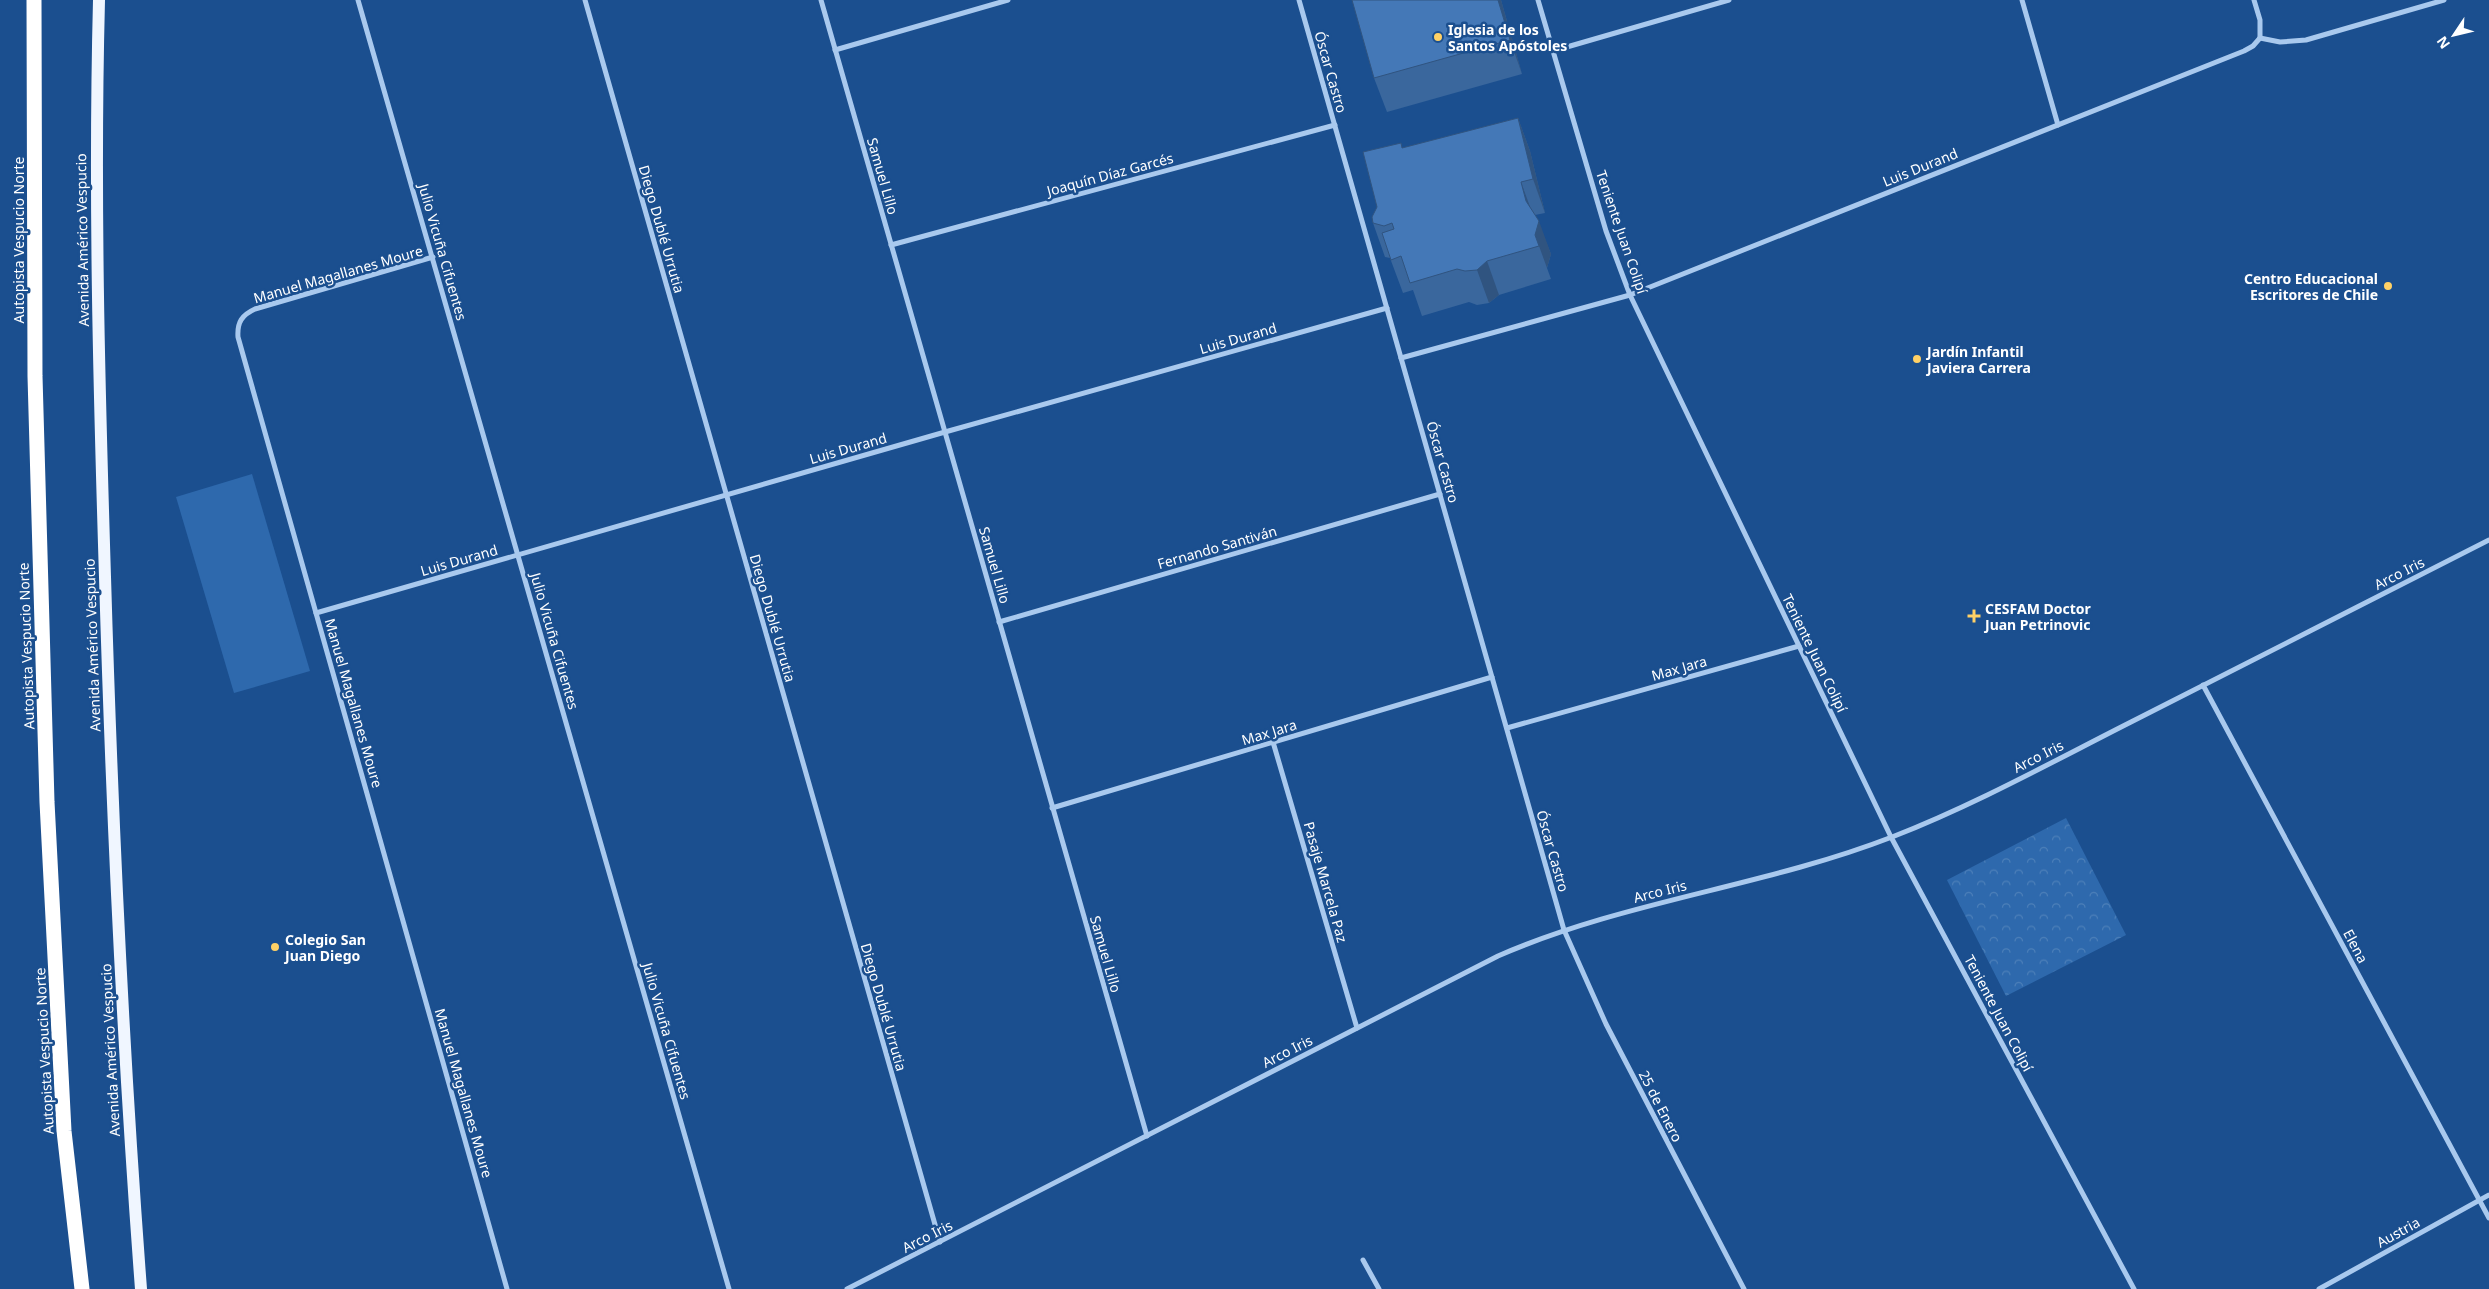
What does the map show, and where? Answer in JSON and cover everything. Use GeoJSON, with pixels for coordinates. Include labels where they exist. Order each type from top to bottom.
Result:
{"type":"FeatureCollection","features":[{"type":"Feature","properties":{"kind":"highway","name":"Autopista Vespucio Norte"},"geometry":{"type":"LineString","coordinates":[[34,0],[35,376],[47,792],[64,1131],[82,1289]]}},
{"type":"Feature","properties":{"kind":"main road","name":"Avenida Américo Vespucio"},"geometry":{"type":"LineString","coordinates":[[99,0],[96,252],[110,773],[130,1147],[141,1289]]}},
{"type":"Feature","properties":{"kind":"street","name":"Julio Vicuña Cifuentes"},"geometry":{"type":"LineString","coordinates":[[358,0],[729,1289]]}},
{"type":"Feature","properties":{"kind":"street","name":"Diego Dublé Urrutia"},"geometry":{"type":"LineString","coordinates":[[585,0],[940,1242]]}},
{"type":"Feature","properties":{"kind":"street","name":"Samuel Lillo"},"geometry":{"type":"LineString","coordinates":[[821,0],[1147,1136]]}},
{"type":"Feature","properties":{"kind":"street"},"geometry":{"type":"LineString","coordinates":[[835,50],[1008,0]]}},
{"type":"Feature","properties":{"kind":"street","name":"Óscar Castro"},"geometry":{"type":"LineString","coordinates":[[1299,0],[1564,930]]}},
{"type":"Feature","properties":{"kind":"street","name":"Teniente Juan Colipí"},"geometry":{"type":"LineString","coordinates":[[1538,0],[1606,230],[1630,295],[1891,837],[2134,1289]]}},
{"type":"Feature","properties":{"kind":"street"},"geometry":{"type":"LineString","coordinates":[[1553,51],[1729,0]]}},
{"type":"Feature","properties":{"kind":"street"},"geometry":{"type":"LineString","coordinates":[[2022,0],[2058,125]]}},
{"type":"Feature","properties":{"kind":"street"},"geometry":{"type":"LineString","coordinates":[[2254,0],[2260,20],[2260,38],[2280,42],[2306,40],[2444,0]]}},
{"type":"Feature","properties":{"kind":"street","name":"Luis Durand"},"geometry":{"type":"LineString","coordinates":[[1401,358],[1630,295],[2244,51],[2253,46],[2260,38]]}},
{"type":"Feature","properties":{"kind":"street","name":"Joaquín Díaz Garcés"},"geometry":{"type":"LineString","coordinates":[[892,245],[1334,125]]}},
{"type":"Feature","properties":{"kind":"street","name":"Manuel Magallanes Moure"},"geometry":{"type":"LineString","coordinates":[[433,257],[255,309],[240,320],[238,336],[507,1289]]}},
{"type":"Feature","properties":{"kind":"street","name":"Luis Durand"},"geometry":{"type":"LineString","coordinates":[[316,613],[944,432],[1387,308]]}},
{"type":"Feature","properties":{"kind":"street","name":"Fernando Santiván"},"geometry":{"type":"LineString","coordinates":[[999,622],[1440,494]]}},
{"type":"Feature","properties":{"kind":"street","name":"Arco Iris"},"geometry":{"type":"LineString","coordinates":[[847,1289],[1498,956],[1564,930],[1623,912],[1805,865],[1891,837],[2034,771],[2489,540]]}},
{"type":"Feature","properties":{"kind":"street","name":"Max Jara"},"geometry":{"type":"LineString","coordinates":[[1507,728],[1799,646]]}},
{"type":"Feature","properties":{"kind":"street","name":"Max Jara"},"geometry":{"type":"LineString","coordinates":[[1052,808],[1492,677]]}},
{"type":"Feature","properties":{"kind":"street","name":"Elena"},"geometry":{"type":"LineString","coordinates":[[2202,685],[2489,1218]]}},
{"type":"Feature","properties":{"kind":"street","name":"Pasaje Marcela Paz"},"geometry":{"type":"LineString","coordinates":[[1273,742],[1357,1028]]}},
{"type":"Feature","properties":{"kind":"street","name":"25 de Enero"},"geometry":{"type":"LineString","coordinates":[[1564,930],[1606,1024],[1744,1289]]}},
{"type":"Feature","properties":{"kind":"street","name":"Austria"},"geometry":{"type":"LineString","coordinates":[[2318,1289],[2489,1195]]}},
{"type":"Feature","properties":{"kind":"street"},"geometry":{"type":"LineString","coordinates":[[1363,1260],[1379,1289]]}},
{"type":"Feature","properties":{"kind":"green space"},"geometry":{"type":"Polygon","coordinates":[[[252,474],[310,671],[234,693],[176,497],[252,474]]]}},
{"type":"Feature","properties":{"kind":"green space"},"geometry":{"type":"Polygon","coordinates":[[[2066,818],[2126,935],[2006,996],[1947,880],[2066,818]]]}},
{"type":"Feature","properties":{"kind":"building","name":"Iglesia de los Santos Apóstoles"},"geometry":{"type":"Polygon","coordinates":[[[1352,0],[1498,0],[1510,40],[1374,78],[1352,0]]]}},
{"type":"Feature","properties":{"kind":"building"},"geometry":{"type":"Polygon","coordinates":[[[1518,118],[1533,179],[1521,182],[1526,201],[1539,221],[1535,235],[1539,246],[1487,261],[1477,270],[1465,271],[1457,269],[1410,283],[1401,256],[1391,260],[1382,233],[1394,229],[1392,223],[1384,226],[1373,223],[1372,217],[1377,207],[1363,152],[1401,143],[1402,148],[1518,118]]]}},
{"type":"Feature","properties":{"kind":"place","name":"Iglesia de los Santos Apóstoles"},"geometry":{"type":"Point","coordinates":[1438,37]}},
{"type":"Feature","properties":{"kind":"place","name":"Centro Educacional Escritores de Chile"},"geometry":{"type":"Point","coordinates":[2388,286]}},
{"type":"Feature","properties":{"kind":"place","name":"Jardín Infantil Javiera Carrera"},"geometry":{"type":"Point","coordinates":[1917,359]}},
{"type":"Feature","properties":{"kind":"place","name":"CESFAM Doctor Juan Petrinovic"},"geometry":{"type":"Point","coordinates":[1974,616]}},
{"type":"Feature","properties":{"kind":"place","name":"Colegio San Juan Diego"},"geometry":{"type":"Point","coordinates":[275,947]}}]}
